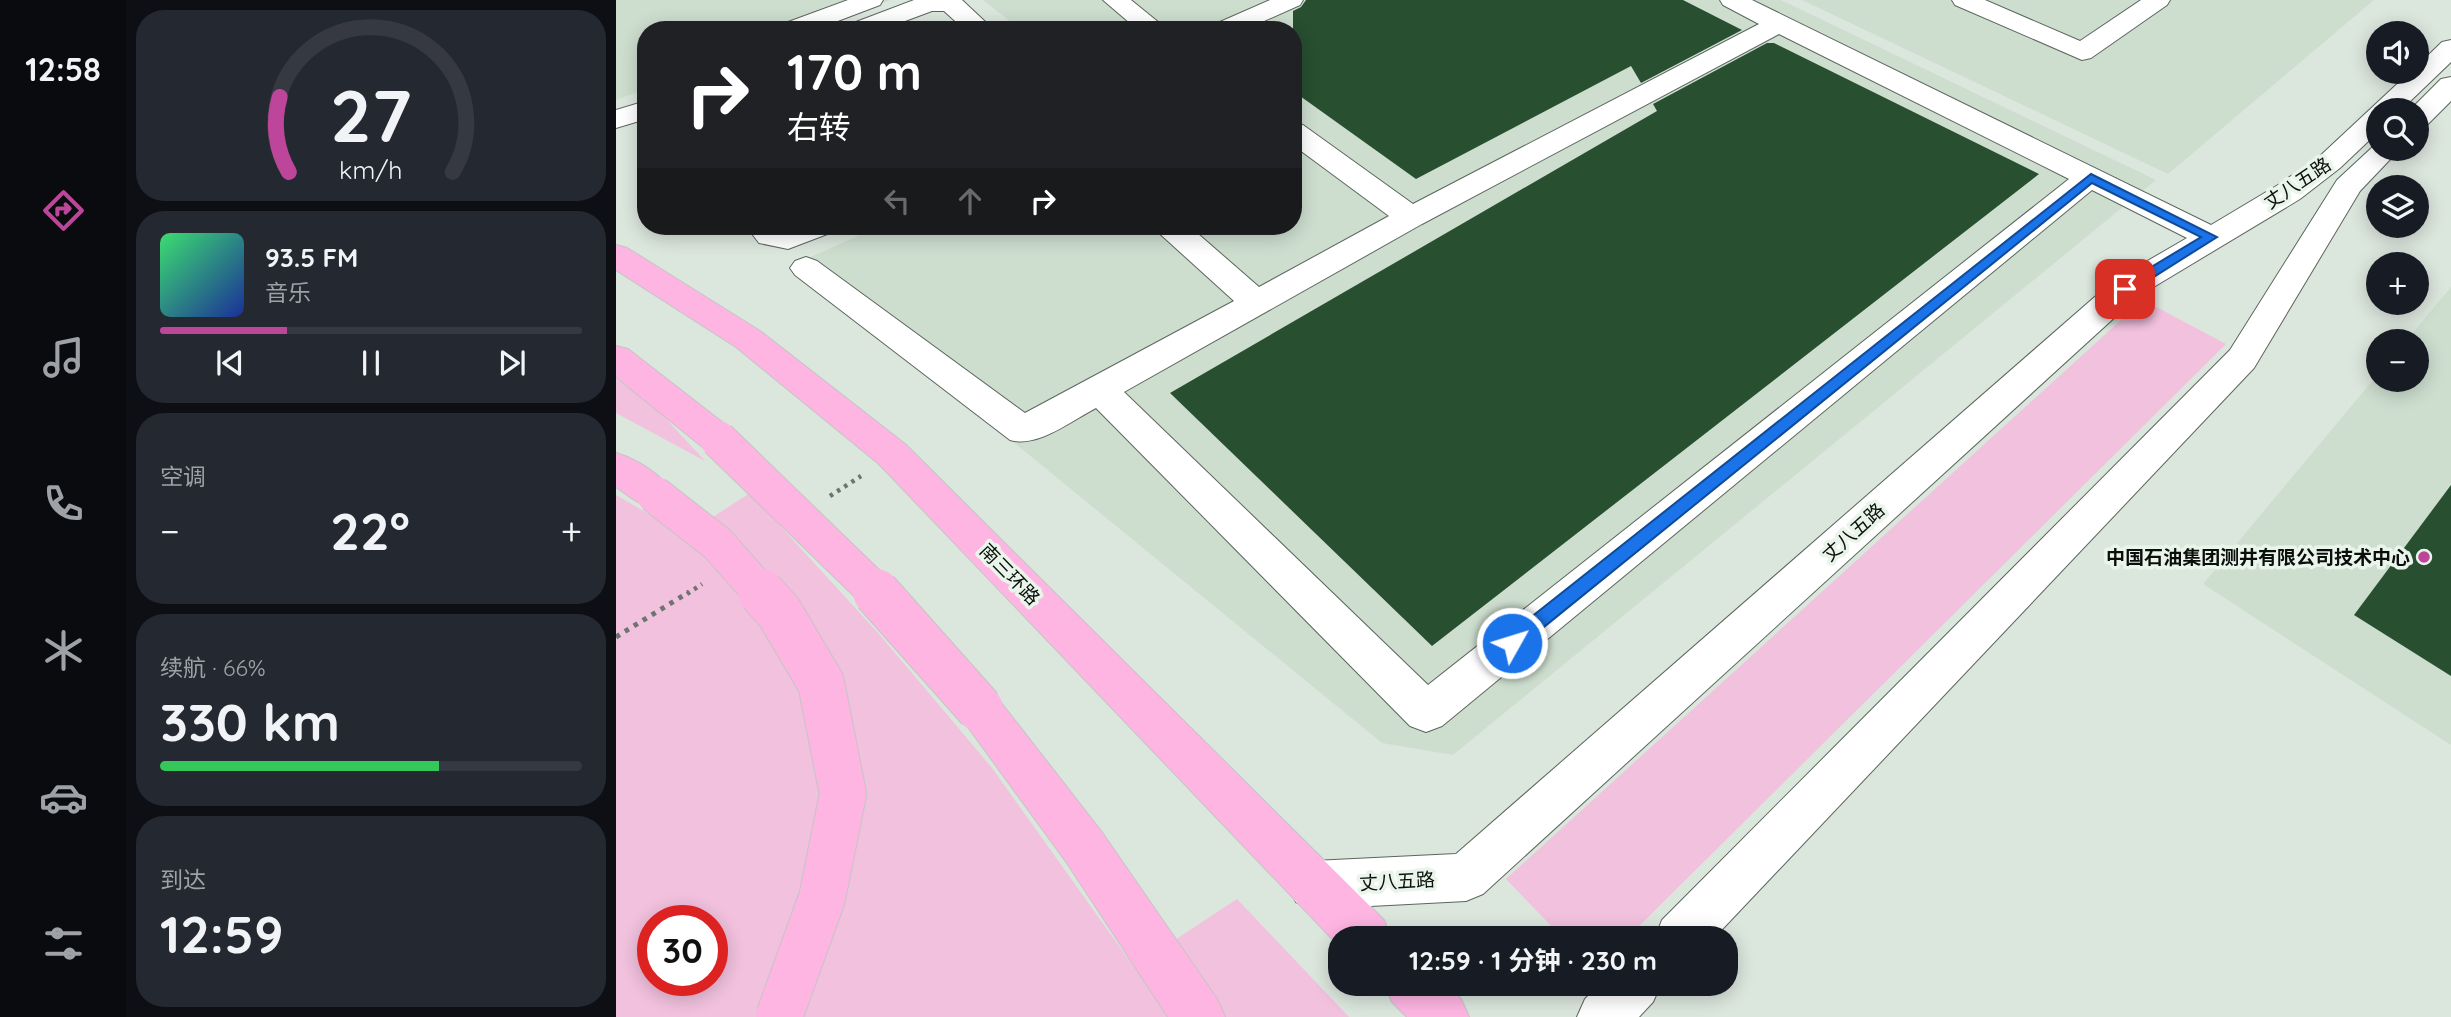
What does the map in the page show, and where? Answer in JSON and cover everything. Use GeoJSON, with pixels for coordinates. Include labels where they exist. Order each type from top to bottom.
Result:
{"type":"FeatureCollection","features":[{"type":"Feature","properties":{"kind":"highway","name":"南三环路"},"geometry":{"type":"LineString","coordinates":[[616,255],[748,340],[892,454],[1354,926]]}},
{"type":"Feature","properties":{"kind":"highway"},"geometry":{"type":"LineString","coordinates":[[616,358],[718,439],[878,594],[980,709],[1084,847],[1199,1017]]}},
{"type":"Feature","properties":{"kind":"highway"},"geometry":{"type":"LineString","coordinates":[[628,474],[718,544],[779,612],[821,683],[843,794],[822,898],[779,1017]]}},
{"type":"Feature","properties":{"kind":"highway"},"geometry":{"type":"LineString","coordinates":[[1422,996],[1443,1017]]}},
{"type":"Feature","properties":{"kind":"street"},"geometry":{"type":"LineString","coordinates":[[814,21],[871,0]]}},
{"type":"Feature","properties":{"kind":"street"},"geometry":{"type":"LineString","coordinates":[[1115,0],[1143,21]]}},
{"type":"Feature","properties":{"kind":"street"},"geometry":{"type":"LineString","coordinates":[[1243,21],[1291,0]]}},
{"type":"Feature","properties":{"kind":"street"},"geometry":{"type":"LineString","coordinates":[[1732,0],[2210,237]]}},
{"type":"Feature","properties":{"kind":"street"},"geometry":{"type":"LineString","coordinates":[[1964,0],[2082,52],[2158,0]]}},
{"type":"Feature","properties":{"kind":"street"},"geometry":{"type":"LineString","coordinates":[[882,21],[929,3],[950,3],[971,21]]}},
{"type":"Feature","properties":{"kind":"street"},"geometry":{"type":"LineString","coordinates":[[806,268],[1023,430],[1411,217],[1778,24]]}},
{"type":"Feature","properties":{"kind":"street"},"geometry":{"type":"LineString","coordinates":[[2398,98],[2451,48]]}},
{"type":"Feature","properties":{"kind":"street"},"geometry":{"type":"LineString","coordinates":[[2429,106],[2451,85]]}},
{"type":"Feature","properties":{"kind":"street"},"geometry":{"type":"LineString","coordinates":[[616,120],[637,112]]}},
{"type":"Feature","properties":{"kind":"street","name":"丈八五路"},"geometry":{"type":"LineString","coordinates":[[1314,885],[1466,877],[2125,289],[2289,192],[2330,162],[2366,128]]}},
{"type":"Feature","properties":{"kind":"street"},"geometry":{"type":"LineString","coordinates":[[1302,138],[1411,217]]}},
{"type":"Feature","properties":{"kind":"street","name":"丈八五路"},"geometry":{"type":"LineString","coordinates":[[1692,926],[2242,359],[2348,186],[2374,161]]}},
{"type":"Feature","properties":{"kind":"street"},"geometry":{"type":"LineString","coordinates":[[1100,390],[1426,712],[2091,177]]}},
{"type":"Feature","properties":{"kind":"street"},"geometry":{"type":"LineString","coordinates":[[768,235],[788,239],[798,235]]}},
{"type":"Feature","properties":{"kind":"street"},"geometry":{"type":"LineString","coordinates":[[1180,235],[1256,302]]}},
{"type":"Feature","properties":{"kind":"street"},"geometry":{"type":"LineString","coordinates":[[1603,1017],[1623,996]]}},
{"type":"Feature","properties":{"kind":"shaded area"},"geometry":{"type":"Polygon","coordinates":[[[616,0],[891,0],[834,21],[637,21],[637,92],[616,100],[616,0]]]}},
{"type":"Feature","properties":{"kind":"shaded area"},"geometry":{"type":"Polygon","coordinates":[[[983,0],[1781,0],[2156,180],[1453,755],[1382,743],[795,264],[860,235],[1302,235],[1302,21],[1010,21],[983,0]]]}},
{"type":"Feature","properties":{"kind":"shaded area"},"geometry":{"type":"Polygon","coordinates":[[[1802,0],[2374,0],[2168,174],[1802,0]]]}},
{"type":"Feature","properties":{"kind":"shaded area"},"geometry":{"type":"Polygon","coordinates":[[[2451,287],[2451,745],[2203,584],[2366,388],[2366,392],[2429,392],[2429,329],[2416,329],[2451,287]]]}},
{"type":"Feature","properties":{"kind":"shaded area"},"geometry":{"type":"Polygon","coordinates":[[[2143,300],[2226,344],[1639,926],[1551,926],[1506,879],[2143,300]]]}},
{"type":"Feature","properties":{"kind":"shaded area"},"geometry":{"type":"Polygon","coordinates":[[[616,379],[654,406],[705,461],[616,413],[616,379]]]}},
{"type":"Feature","properties":{"kind":"shaded area"},"geometry":{"type":"Polygon","coordinates":[[[750,493],[879,634],[992,768],[1134,967],[1237,899],[1349,1017],[616,1017],[616,495],[685,535],[750,493]]]}},
{"type":"Feature","properties":{"kind":"building"},"geometry":{"type":"Polygon","coordinates":[[[1306,0],[1683,0],[1742,30],[1641,83],[1631,66],[1416,179],[1302,97],[1302,21],[1293,21],[1293,11],[1301,7],[1306,0]]]}},
{"type":"Feature","properties":{"kind":"building"},"geometry":{"type":"Polygon","coordinates":[[[1767,43],[1774,43],[2039,174],[1432,646],[1170,393],[1657,111],[1653,104],[1767,43]]]}},
{"type":"Feature","properties":{"kind":"building","name":"中国石油集团测井有限公司技术中心"},"geometry":{"type":"Polygon","coordinates":[[[2451,485],[2451,676],[2354,615],[2451,485]]]}},
{"type":"Feature","properties":{"kind":"place","name":"中国石油集团测井有限公司技术中心"},"geometry":{"type":"Point","coordinates":[2424,557]}},
{"type":"Feature","properties":{"kind":"route"},"geometry":{"type":"LineString","coordinates":[[1512,643],[2091,177],[2210,237],[2125,289]]}}]}
